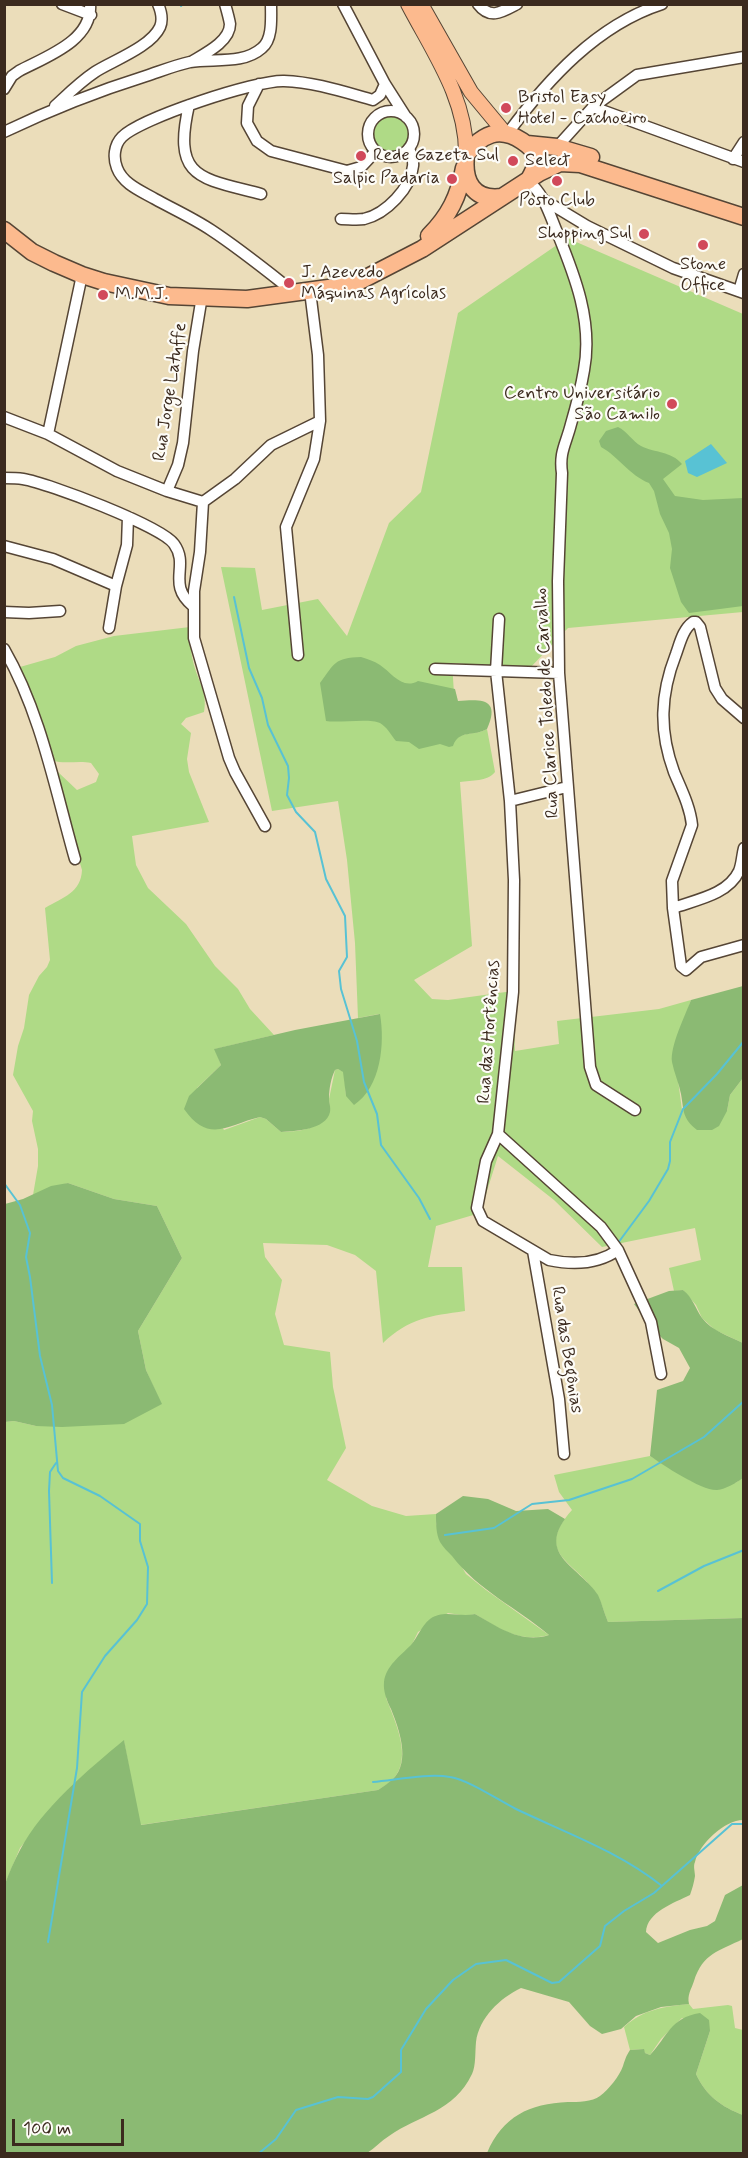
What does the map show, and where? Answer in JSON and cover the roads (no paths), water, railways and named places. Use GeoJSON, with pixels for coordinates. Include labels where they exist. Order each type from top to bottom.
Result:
{"type":"FeatureCollection","features":[{"type":"Feature","properties":{"kind":"highway"},"geometry":{"type":"LineString","coordinates":[[386,269],[426,240],[443,222],[455,202],[466,158],[477,143],[488,136],[496,132],[507,133],[527,144],[535,153],[536,161],[528,181]]}},
{"type":"Feature","properties":{"kind":"highway"},"geometry":{"type":"LineString","coordinates":[[527,144],[557,147],[744,205]]}},
{"type":"Feature","properties":{"kind":"highway"},"geometry":{"type":"LineString","coordinates":[[466,158],[473,190],[488,199],[502,197]]}},
{"type":"Feature","properties":{"kind":"highway"},"geometry":{"type":"LineString","coordinates":[[4,230],[32,252],[81,275],[169,296],[247,299],[336,287],[362,280],[422,249],[551,166],[560,163],[580,164],[744,217]]}},
{"type":"Feature","properties":{"kind":"main road"},"geometry":{"type":"LineString","coordinates":[[408,4],[455,94],[465,124],[466,158]]}},
{"type":"Feature","properties":{"kind":"main road"},"geometry":{"type":"LineString","coordinates":[[421,4],[471,92],[507,133]]}},
{"type":"Feature","properties":{"kind":"street"},"geometry":{"type":"LineString","coordinates":[[4,89],[12,76],[73,40],[85,28],[91,10],[62,4]]}},
{"type":"Feature","properties":{"kind":"street"},"geometry":{"type":"LineString","coordinates":[[49,111],[92,74],[143,45],[160,28],[162,19],[158,4]]}},
{"type":"Feature","properties":{"kind":"street"},"geometry":{"type":"LineString","coordinates":[[4,132],[49,111],[191,62],[225,37],[230,23],[225,4]]}},
{"type":"Feature","properties":{"kind":"street"},"geometry":{"type":"LineString","coordinates":[[191,62],[234,59],[261,50],[267,43],[270,33],[271,4]]}},
{"type":"Feature","properties":{"kind":"street"},"geometry":{"type":"LineString","coordinates":[[343,4],[401,114]]}},
{"type":"Feature","properties":{"kind":"street"},"geometry":{"type":"LineString","coordinates":[[478,4],[484,11],[495,15],[516,5]]}},
{"type":"Feature","properties":{"kind":"street"},"geometry":{"type":"LineString","coordinates":[[507,133],[545,87],[581,50],[650,4]]}},
{"type":"Feature","properties":{"kind":"street"},"geometry":{"type":"LineString","coordinates":[[641,11],[662,4]]}},
{"type":"Feature","properties":{"kind":"street"},"geometry":{"type":"LineString","coordinates":[[557,147],[593,107],[637,75],[744,57]]}},
{"type":"Feature","properties":{"kind":"street"},"geometry":{"type":"LineString","coordinates":[[298,655],[286,527],[314,459],[320,421],[318,355],[302,292],[209,228],[136,188],[128,182],[116,166],[115,153],[117,143],[122,137],[158,116],[259,84],[285,81],[330,88],[373,100],[401,114],[412,123],[413,140],[404,153],[390,156],[376,151],[368,136],[369,127],[380,114],[388,111],[401,114]]}},
{"type":"Feature","properties":{"kind":"street"},"geometry":{"type":"LineString","coordinates":[[259,84],[248,106],[247,123],[257,141],[271,151],[347,171],[361,167],[376,151]]}},
{"type":"Feature","properties":{"kind":"street"},"geometry":{"type":"LineString","coordinates":[[373,100],[380,95],[385,84]]}},
{"type":"Feature","properties":{"kind":"street"},"geometry":{"type":"LineString","coordinates":[[189,105],[183,141],[184,152],[189,164],[204,177],[261,195]]}},
{"type":"Feature","properties":{"kind":"street"},"geometry":{"type":"LineString","coordinates":[[593,107],[739,160],[744,142]]}},
{"type":"Feature","properties":{"kind":"street"},"geometry":{"type":"LineString","coordinates":[[340,219],[365,219],[387,208],[399,196],[414,163],[409,148]]}},
{"type":"Feature","properties":{"kind":"street","name":"Rua Clarice Toledo de Carvalho"},"geometry":{"type":"LineString","coordinates":[[528,181],[538,189],[544,200],[571,267],[581,298],[585,323],[587,347],[585,370],[560,458],[562,473],[558,580],[559,673],[590,1067],[596,1085],[635,1110]]}},
{"type":"Feature","properties":{"kind":"street"},"geometry":{"type":"LineString","coordinates":[[544,200],[587,226],[673,268],[741,292],[744,274]]}},
{"type":"Feature","properties":{"kind":"street"},"geometry":{"type":"LineString","coordinates":[[48,434],[81,275]]}},
{"type":"Feature","properties":{"kind":"street","name":"Rua Jorge Latuffe"},"geometry":{"type":"LineString","coordinates":[[167,490],[178,465],[183,443],[202,296]]}},
{"type":"Feature","properties":{"kind":"street"},"geometry":{"type":"LineString","coordinates":[[4,417],[48,434],[117,471],[203,502]]}},
{"type":"Feature","properties":{"kind":"street"},"geometry":{"type":"LineString","coordinates":[[203,502],[235,479],[271,445],[320,421]]}},
{"type":"Feature","properties":{"kind":"street"},"geometry":{"type":"LineString","coordinates":[[4,478],[23,479],[89,500],[167,536],[174,543],[180,560],[179,589],[193,606]]}},
{"type":"Feature","properties":{"kind":"street"},"geometry":{"type":"LineString","coordinates":[[203,502],[193,606],[194,638],[229,758],[264,826]]}},
{"type":"Feature","properties":{"kind":"street"},"geometry":{"type":"LineString","coordinates":[[109,628],[116,586],[127,546],[128,518]]}},
{"type":"Feature","properties":{"kind":"street"},"geometry":{"type":"LineString","coordinates":[[4,546],[53,559],[116,586]]}},
{"type":"Feature","properties":{"kind":"street"},"geometry":{"type":"LineString","coordinates":[[4,612],[60,611]]}},
{"type":"Feature","properties":{"kind":"street","name":"Rua das Hortências"},"geometry":{"type":"LineString","coordinates":[[499,620],[496,670],[510,801],[514,880],[513,992],[498,1134],[484,1167],[477,1208],[483,1221],[549,1260],[561,1263],[591,1262],[608,1257],[618,1250]]}},
{"type":"Feature","properties":{"kind":"street"},"geometry":{"type":"LineString","coordinates":[[744,718],[722,699],[715,688],[700,627],[693,622],[685,630],[672,663],[662,706],[663,727],[673,768],[691,815],[692,825],[673,875],[673,908],[681,966],[687,970],[701,957],[744,945]]}},
{"type":"Feature","properties":{"kind":"street"},"geometry":{"type":"LineString","coordinates":[[4,649],[25,689],[35,715],[75,859]]}},
{"type":"Feature","properties":{"kind":"street"},"geometry":{"type":"LineString","coordinates":[[435,669],[559,673]]}},
{"type":"Feature","properties":{"kind":"street"},"geometry":{"type":"LineString","coordinates":[[510,801],[567,787]]}},
{"type":"Feature","properties":{"kind":"street"},"geometry":{"type":"LineString","coordinates":[[673,908],[711,895],[729,884],[738,872],[744,848]]}},
{"type":"Feature","properties":{"kind":"street"},"geometry":{"type":"LineString","coordinates":[[498,1134],[601,1227],[618,1250],[651,1323],[662,1374]]}},
{"type":"Feature","properties":{"kind":"street","name":"Rua das Begônias"},"geometry":{"type":"LineString","coordinates":[[533,1251],[559,1399],[564,1454]]}},
{"type":"Feature","properties":{"kind":"water"},"geometry":{"type":"Polygon","coordinates":[[[711,444],[727,463],[697,477],[688,473],[685,461],[711,444]]]}},
{"type":"Feature","properties":{"kind":"waterway"},"geometry":{"type":"LineString","coordinates":[[234,597],[249,668],[262,698],[268,725],[288,766],[287,795],[296,812],[315,832],[326,879],[345,916],[347,957],[339,971],[341,989],[357,1041],[364,1082],[377,1114],[381,1145],[419,1198],[430,1219]]}},
{"type":"Feature","properties":{"kind":"waterway"},"geometry":{"type":"LineString","coordinates":[[618,1243],[649,1201],[668,1169],[670,1142],[683,1109],[717,1074],[744,1041]]}},
{"type":"Feature","properties":{"kind":"waterway"},"geometry":{"type":"LineString","coordinates":[[4,1183],[20,1205],[30,1233],[26,1257],[40,1356],[52,1405],[58,1471],[63,1478],[100,1496],[140,1524],[140,1541],[148,1567],[147,1604],[137,1620],[105,1656],[82,1692],[77,1768],[48,1942]]}},
{"type":"Feature","properties":{"kind":"waterway"},"geometry":{"type":"LineString","coordinates":[[445,1535],[494,1528],[532,1504],[569,1500],[632,1479],[704,1437],[744,1401]]}},
{"type":"Feature","properties":{"kind":"waterway"},"geometry":{"type":"LineString","coordinates":[[52,1583],[49,1491],[50,1472],[56,1463]]}},
{"type":"Feature","properties":{"kind":"waterway"},"geometry":{"type":"LineString","coordinates":[[658,1591],[704,1566],[744,1550]]}},
{"type":"Feature","properties":{"kind":"waterway"},"geometry":{"type":"LineString","coordinates":[[373,1782],[432,1776],[458,1779],[516,1809],[591,1843],[628,1863],[662,1886]]}},
{"type":"Feature","properties":{"kind":"waterway"},"geometry":{"type":"LineString","coordinates":[[258,2154],[276,2139],[296,2110],[338,2097],[368,2099],[373,2097],[401,2072],[401,2050],[426,2009],[453,1980],[476,1964],[506,1960],[552,1983],[559,1982],[600,1946],[605,1926],[624,1911],[654,1893],[732,1824],[744,1824]]}},
{"type":"Feature","properties":{"kind":"place","name":"Bristol Easy Hotel - Cachoeiro"},"geometry":{"type":"Point","coordinates":[506,108]}},
{"type":"Feature","properties":{"kind":"place","name":"Rede Gazeta Sul"},"geometry":{"type":"Point","coordinates":[361,156]}},
{"type":"Feature","properties":{"kind":"place","name":"Select"},"geometry":{"type":"Point","coordinates":[513,161]}},
{"type":"Feature","properties":{"kind":"place","name":"Salpic Padaria"},"geometry":{"type":"Point","coordinates":[452,179]}},
{"type":"Feature","properties":{"kind":"place","name":"Posto Club"},"geometry":{"type":"Point","coordinates":[557,181]}},
{"type":"Feature","properties":{"kind":"place","name":"Shopping Sul"},"geometry":{"type":"Point","coordinates":[644,234]}},
{"type":"Feature","properties":{"kind":"place","name":"Stone Office"},"geometry":{"type":"Point","coordinates":[703,245]}},
{"type":"Feature","properties":{"kind":"place","name":"J. Azevedo Máquinas Agrícolas"},"geometry":{"type":"Point","coordinates":[289,283]}},
{"type":"Feature","properties":{"kind":"place","name":"M.M.J."},"geometry":{"type":"Point","coordinates":[103,295]}},
{"type":"Feature","properties":{"kind":"place","name":"Centro Universitário São Camilo"},"geometry":{"type":"Point","coordinates":[672,404]}}]}
